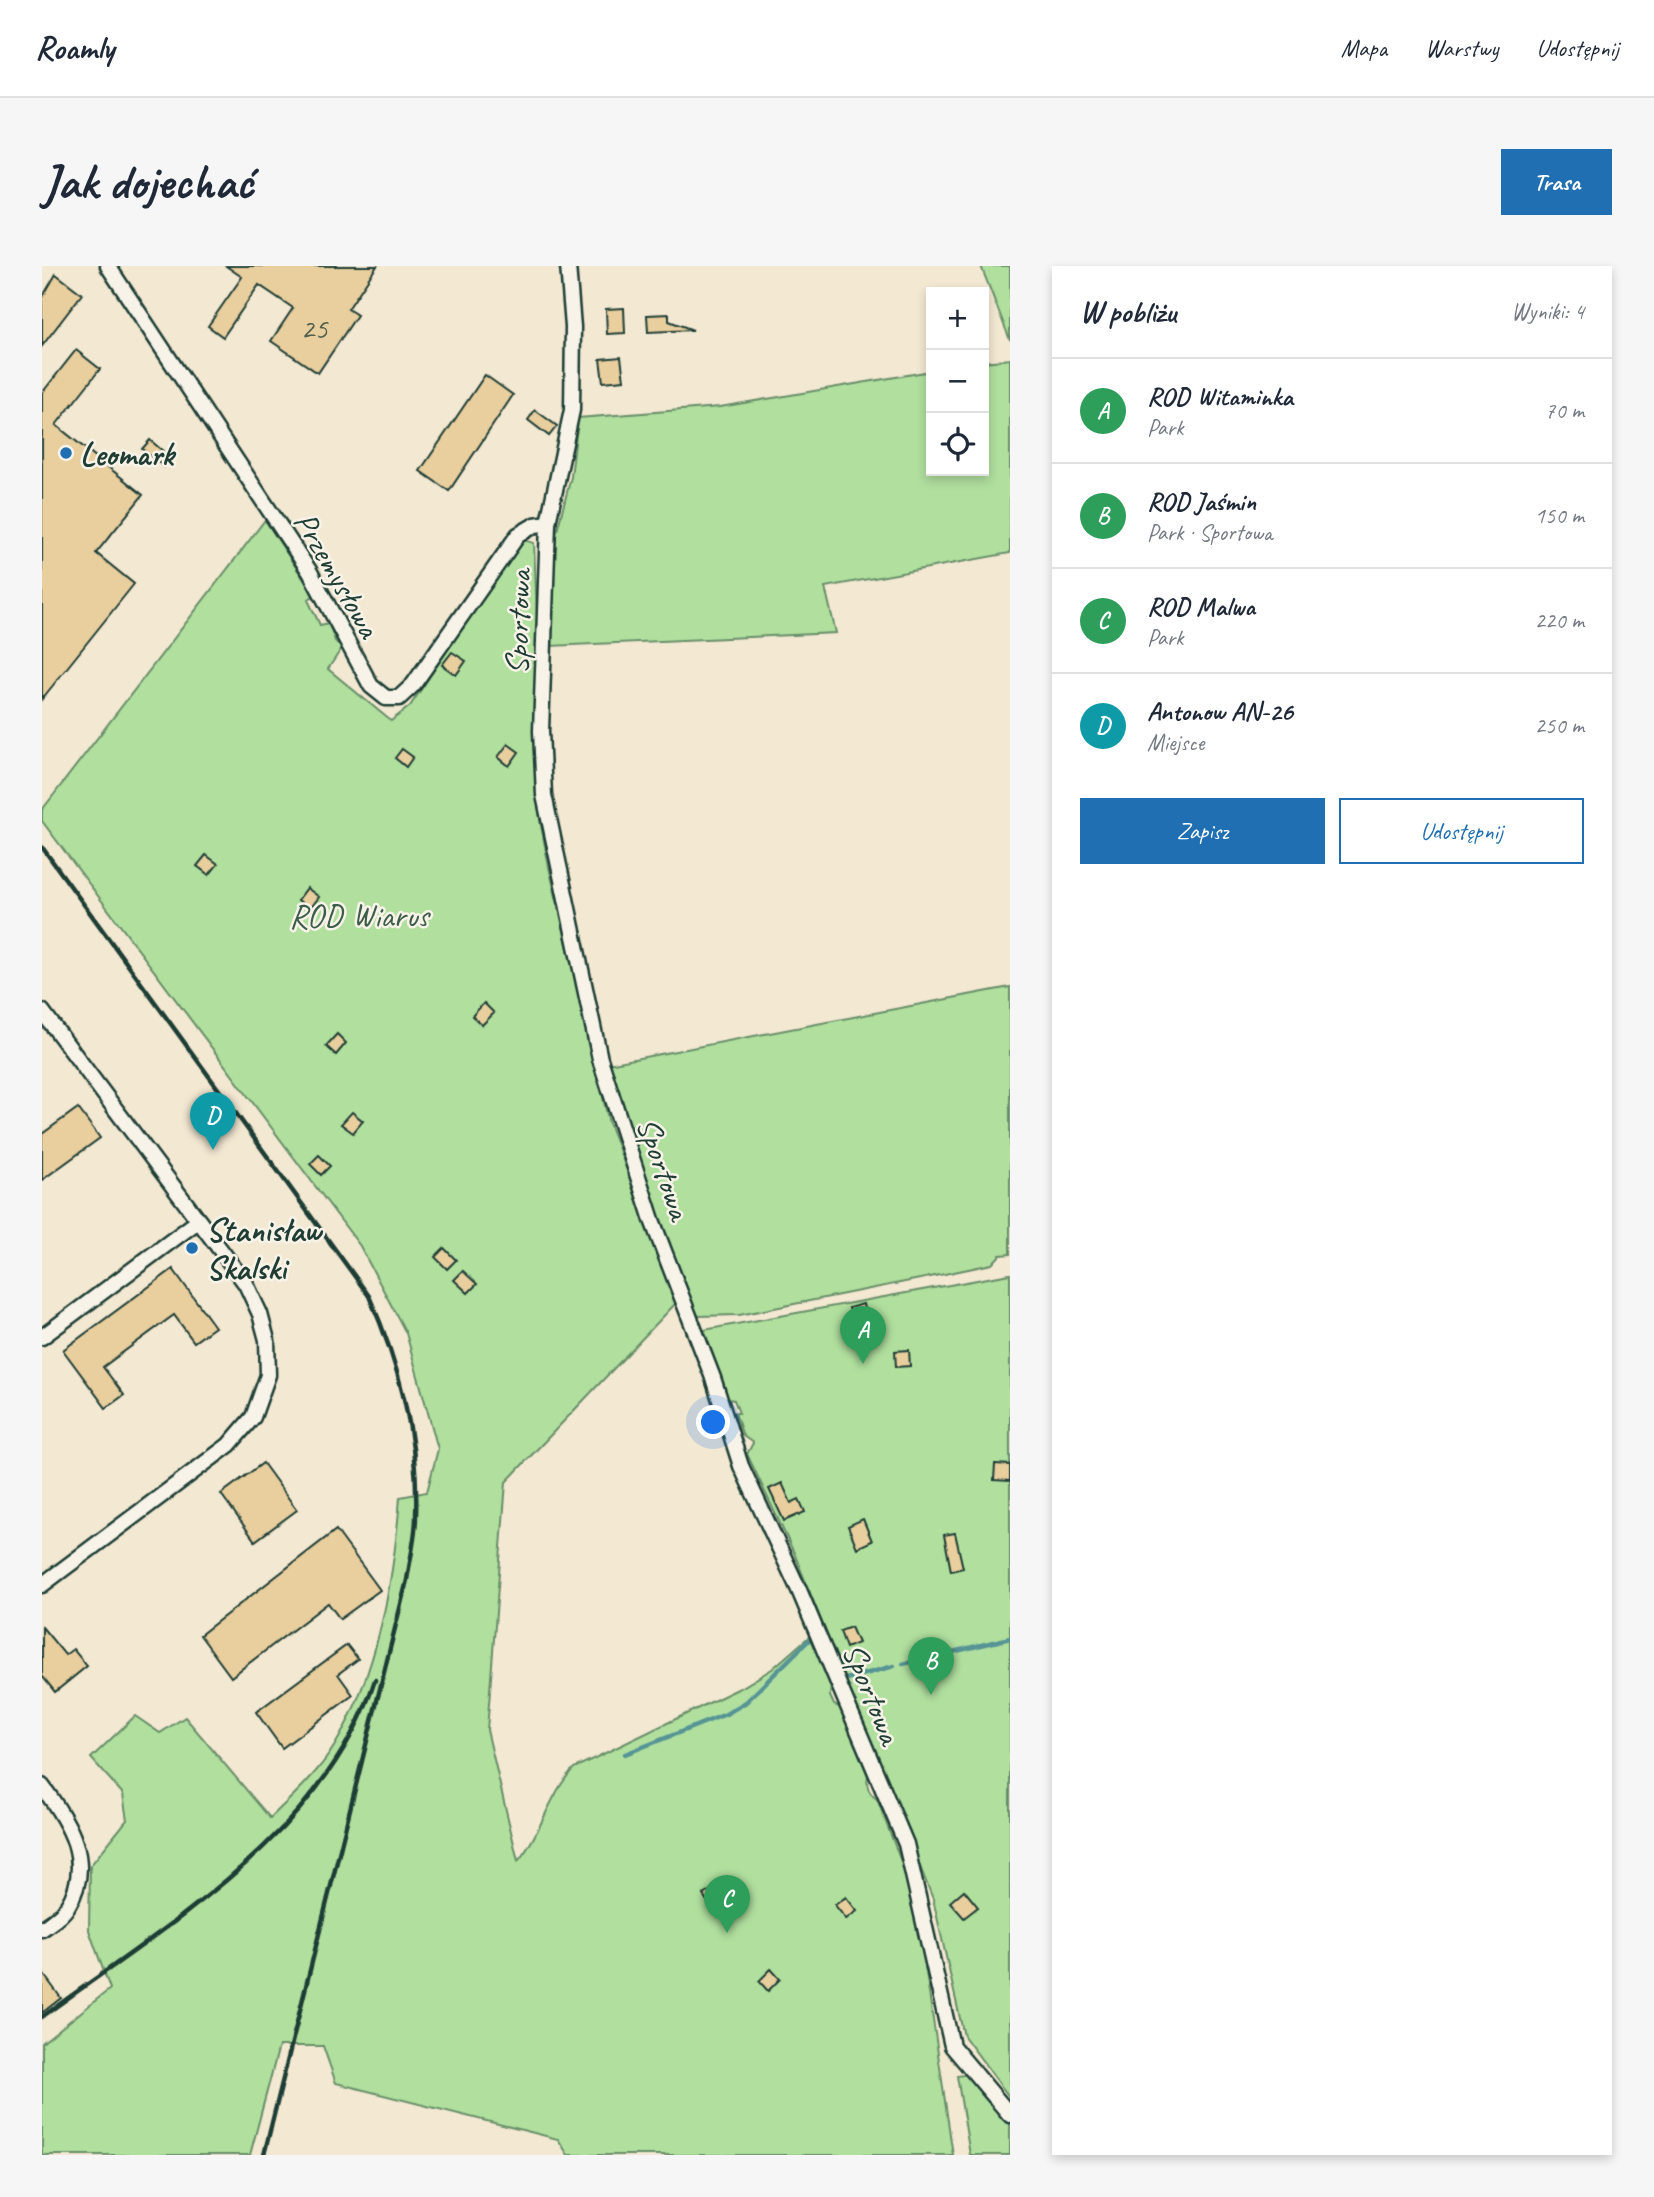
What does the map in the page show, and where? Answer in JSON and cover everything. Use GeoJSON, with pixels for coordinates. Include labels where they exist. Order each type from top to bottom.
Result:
{"type":"FeatureCollection","features":[{"type":"Feature","properties":{"kind":"street","name":"Przemysłowa"},"geometry":{"type":"LineString","coordinates":[[108,266],[310,572],[370,686],[386,698],[399,698],[414,685],[518,535],[528,527],[548,523]]}},
{"type":"Feature","properties":{"kind":"street","name":"Sportowa"},"geometry":{"type":"LineString","coordinates":[[568,266],[573,327],[572,410],[548,523],[541,731],[544,795],[600,1059],[652,1220],[713,1378],[741,1466],[799,1590],[906,1843],[952,2046],[1010,2115]]}},
{"type":"Feature","properties":{"kind":"street"},"geometry":{"type":"LineString","coordinates":[[42,1011],[246,1284],[260,1314],[267,1340],[268,1375],[253,1417],[229,1445],[42,1585]]}},
{"type":"Feature","properties":{"kind":"street"},"geometry":{"type":"LineString","coordinates":[[42,1337],[198,1221]]}},
{"type":"Feature","properties":{"kind":"street"},"geometry":{"type":"LineString","coordinates":[[42,1786],[62,1813],[77,1841],[80,1868],[67,1909],[42,1929]]}},
{"type":"Feature","properties":{"kind":"green space"},"geometry":{"type":"Polygon","coordinates":[[[981,266],[1010,266],[1010,340],[981,266]]]}},
{"type":"Feature","properties":{"kind":"green space"},"geometry":{"type":"Polygon","coordinates":[[[1010,359],[1010,553],[825,587],[836,633],[550,646],[556,535],[571,477],[578,418],[720,407],[926,372],[926,476],[989,476],[989,361],[1010,359]]]}},
{"type":"Feature","properties":{"kind":"green space","name":"ROD Wiarus"},"geometry":{"type":"Polygon","coordinates":[[[265,520],[314,595],[308,600],[320,625],[329,623],[335,641],[342,648],[328,669],[391,721],[410,706],[515,548],[524,540],[534,543],[538,641],[535,749],[540,820],[609,1123],[677,1302],[506,1482],[487,1730],[518,1861],[533,1839],[558,1789],[574,1768],[744,1686],[772,1669],[811,1635],[831,1684],[830,1696],[834,1705],[840,1707],[868,1775],[868,1789],[877,1799],[915,1898],[953,2155],[568,2155],[558,2139],[336,2083],[323,2046],[279,2046],[250,2155],[42,2155],[42,2043],[110,1989],[89,1930],[90,1866],[127,1820],[123,1794],[91,1758],[135,1716],[160,1733],[185,1717],[270,1818],[321,1765],[350,1717],[373,1656],[381,1625],[393,1560],[400,1497],[427,1492],[438,1449],[406,1333],[360,1246],[42,821],[42,810],[265,520]]]}},
{"type":"Feature","properties":{"kind":"green space"},"geometry":{"type":"Polygon","coordinates":[[[1010,987],[1010,1254],[1000,1255],[992,1264],[739,1315],[698,1316],[675,1269],[608,1064],[1010,987]]]}},
{"type":"Feature","properties":{"kind":"green space"},"geometry":{"type":"Polygon","coordinates":[[[1010,1274],[1010,2098],[964,2036],[933,1899],[794,1553],[747,1454],[753,1443],[743,1436],[735,1413],[739,1413],[734,1400],[728,1399],[704,1330],[1010,1274]]]}},
{"type":"Feature","properties":{"kind":"green space"},"geometry":{"type":"Polygon","coordinates":[[[970,2074],[1010,2123],[1010,2155],[970,2155],[957,2076],[970,2074]]]}},
{"type":"Feature","properties":{"kind":"building"},"geometry":{"type":"Polygon","coordinates":[[[226,266],[377,266],[348,309],[357,315],[318,373],[271,341],[293,308],[259,285],[223,337],[208,326],[242,277],[226,266]]]}},
{"type":"Feature","properties":{"kind":"building"},"geometry":{"type":"Polygon","coordinates":[[[56,274],[82,294],[42,346],[42,298],[56,274]]]}},
{"type":"Feature","properties":{"kind":"building"},"geometry":{"type":"Polygon","coordinates":[[[624,308],[625,333],[607,334],[606,309],[624,308]]]}},
{"type":"Feature","properties":{"kind":"building"},"geometry":{"type":"Polygon","coordinates":[[[669,314],[669,321],[693,330],[648,332],[647,315],[669,314]]]}},
{"type":"Feature","properties":{"kind":"building"},"geometry":{"type":"Polygon","coordinates":[[[76,350],[100,369],[56,425],[143,495],[96,553],[134,584],[42,699],[42,393],[76,350]]]}},
{"type":"Feature","properties":{"kind":"building"},"geometry":{"type":"Polygon","coordinates":[[[621,357],[624,380],[603,382],[600,359],[621,357]]]}},
{"type":"Feature","properties":{"kind":"building"},"geometry":{"type":"Polygon","coordinates":[[[485,375],[513,395],[449,491],[420,471],[485,375]]]}},
{"type":"Feature","properties":{"kind":"building"},"geometry":{"type":"Polygon","coordinates":[[[535,410],[557,426],[549,436],[528,420],[535,410]]]}},
{"type":"Feature","properties":{"kind":"building"},"geometry":{"type":"Polygon","coordinates":[[[150,440],[171,458],[164,467],[142,449],[150,440]]]}},
{"type":"Feature","properties":{"kind":"building"},"geometry":{"type":"Polygon","coordinates":[[[452,652],[466,661],[456,675],[442,665],[452,652]]]}},
{"type":"Feature","properties":{"kind":"building"},"geometry":{"type":"Polygon","coordinates":[[[508,744],[519,752],[509,766],[498,757],[508,744]]]}},
{"type":"Feature","properties":{"kind":"building"},"geometry":{"type":"Polygon","coordinates":[[[402,749],[413,757],[406,767],[395,758],[402,749]]]}},
{"type":"Feature","properties":{"kind":"building"},"geometry":{"type":"Polygon","coordinates":[[[206,855],[218,864],[209,875],[197,866],[206,855]]]}},
{"type":"Feature","properties":{"kind":"building"},"geometry":{"type":"Polygon","coordinates":[[[307,888],[319,897],[310,909],[298,900],[307,888]]]}},
{"type":"Feature","properties":{"kind":"building"},"geometry":{"type":"Polygon","coordinates":[[[484,1003],[494,1013],[482,1025],[472,1016],[484,1003]]]}},
{"type":"Feature","properties":{"kind":"building"},"geometry":{"type":"Polygon","coordinates":[[[337,1034],[346,1043],[336,1055],[326,1046],[337,1034]]]}},
{"type":"Feature","properties":{"kind":"building"},"geometry":{"type":"Polygon","coordinates":[[[78,1108],[100,1138],[42,1180],[42,1134],[78,1108]]]}},
{"type":"Feature","properties":{"kind":"building"},"geometry":{"type":"Polygon","coordinates":[[[352,1112],[363,1121],[353,1133],[341,1124],[352,1112]]]}},
{"type":"Feature","properties":{"kind":"building"},"geometry":{"type":"Polygon","coordinates":[[[319,1155],[330,1166],[321,1175],[310,1164],[319,1155]]]}},
{"type":"Feature","properties":{"kind":"building"},"geometry":{"type":"Polygon","coordinates":[[[444,1248],[456,1260],[447,1269],[435,1257],[444,1248]]]}},
{"type":"Feature","properties":{"kind":"building"},"geometry":{"type":"Polygon","coordinates":[[[173,1269],[215,1327],[194,1342],[174,1315],[103,1367],[124,1395],[106,1408],[63,1350],[173,1269]]]}},
{"type":"Feature","properties":{"kind":"building"},"geometry":{"type":"Polygon","coordinates":[[[463,1271],[477,1284],[468,1293],[454,1280],[463,1271]]]}},
{"type":"Feature","properties":{"kind":"building"},"geometry":{"type":"Polygon","coordinates":[[[863,1304],[866,1319],[853,1322],[849,1308],[863,1304]]]}},
{"type":"Feature","properties":{"kind":"building"},"geometry":{"type":"Polygon","coordinates":[[[909,1350],[910,1366],[896,1367],[895,1351],[909,1350]]]}},
{"type":"Feature","properties":{"kind":"building"},"geometry":{"type":"Polygon","coordinates":[[[263,1463],[297,1510],[255,1541],[221,1494],[263,1463]]]}},
{"type":"Feature","properties":{"kind":"building"},"geometry":{"type":"Polygon","coordinates":[[[995,1464],[1010,1465],[1010,1481],[994,1480],[995,1464]]]}},
{"type":"Feature","properties":{"kind":"building"},"geometry":{"type":"Polygon","coordinates":[[[782,1483],[791,1503],[799,1499],[805,1512],[784,1521],[769,1489],[782,1483]]]}},
{"type":"Feature","properties":{"kind":"building"},"geometry":{"type":"Polygon","coordinates":[[[863,1519],[872,1541],[857,1548],[848,1526],[863,1519]]]}},
{"type":"Feature","properties":{"kind":"building"},"geometry":{"type":"Polygon","coordinates":[[[336,1530],[380,1590],[340,1619],[328,1603],[231,1677],[200,1635],[336,1530]]]}},
{"type":"Feature","properties":{"kind":"building"},"geometry":{"type":"Polygon","coordinates":[[[955,1533],[963,1568],[951,1571],[944,1535],[955,1533]]]}},
{"type":"Feature","properties":{"kind":"building"},"geometry":{"type":"Polygon","coordinates":[[[42,1627],[65,1655],[73,1649],[87,1666],[55,1692],[42,1676],[42,1627]]]}},
{"type":"Feature","properties":{"kind":"building"},"geometry":{"type":"Polygon","coordinates":[[[851,1627],[858,1643],[846,1648],[840,1631],[851,1627]]]}},
{"type":"Feature","properties":{"kind":"building"},"geometry":{"type":"Polygon","coordinates":[[[347,1645],[358,1659],[338,1674],[353,1695],[282,1748],[256,1712],[347,1645]]]}},
{"type":"Feature","properties":{"kind":"building"},"geometry":{"type":"Polygon","coordinates":[[[714,1888],[729,1909],[718,1917],[703,1895],[714,1888]]]}},
{"type":"Feature","properties":{"kind":"building"},"geometry":{"type":"Polygon","coordinates":[[[964,1890],[978,1907],[964,1918],[950,1902],[964,1890]]]}},
{"type":"Feature","properties":{"kind":"building"},"geometry":{"type":"Polygon","coordinates":[[[846,1897],[857,1911],[846,1919],[835,1905],[846,1897]]]}},
{"type":"Feature","properties":{"kind":"building"},"geometry":{"type":"Polygon","coordinates":[[[771,1969],[780,1979],[768,1991],[759,1981],[771,1969]]]}},
{"type":"Feature","properties":{"kind":"building"},"geometry":{"type":"Polygon","coordinates":[[[42,1972],[61,1998],[42,2013],[42,1972]]]}},
{"type":"Feature","properties":{"kind":"waterway"},"geometry":{"type":"LineString","coordinates":[[625,1754],[726,1714],[746,1702],[812,1637]]}},
{"type":"Feature","properties":{"kind":"waterway"},"geometry":{"type":"LineString","coordinates":[[903,1664],[1010,1638]]}},
{"type":"Feature","properties":{"kind":"waterway"},"geometry":{"type":"LineString","coordinates":[[842,1678],[843,1680],[894,1666]]}},
{"type":"Feature","properties":{"kind":"railway"},"geometry":{"type":"LineString","coordinates":[[42,847],[369,1296],[390,1349],[411,1431],[416,1516],[407,1580],[264,2155]]}},
{"type":"Feature","properties":{"kind":"railway"},"geometry":{"type":"LineString","coordinates":[[42,2017],[188,1911],[236,1872],[280,1830],[319,1785],[351,1735],[375,1680]]}},
{"type":"Feature","properties":{"kind":"place","name":"Leomark"},"geometry":{"type":"Point","coordinates":[66,453]}},
{"type":"Feature","properties":{"kind":"place","name":"Antonow AN-26"},"geometry":{"type":"Point","coordinates":[213,1150]}},
{"type":"Feature","properties":{"kind":"place","name":"Stanisław Skalski"},"geometry":{"type":"Point","coordinates":[192,1248]}},
{"type":"Feature","properties":{"kind":"place","name":"ROD Witaminka"},"geometry":{"type":"Point","coordinates":[863,1364]}},
{"type":"Feature","properties":{"kind":"place","name":"ROD Jaśmin"},"geometry":{"type":"Point","coordinates":[931,1695]}},
{"type":"Feature","properties":{"kind":"place","name":"ROD Malwa"},"geometry":{"type":"Point","coordinates":[727,1933]}}]}
